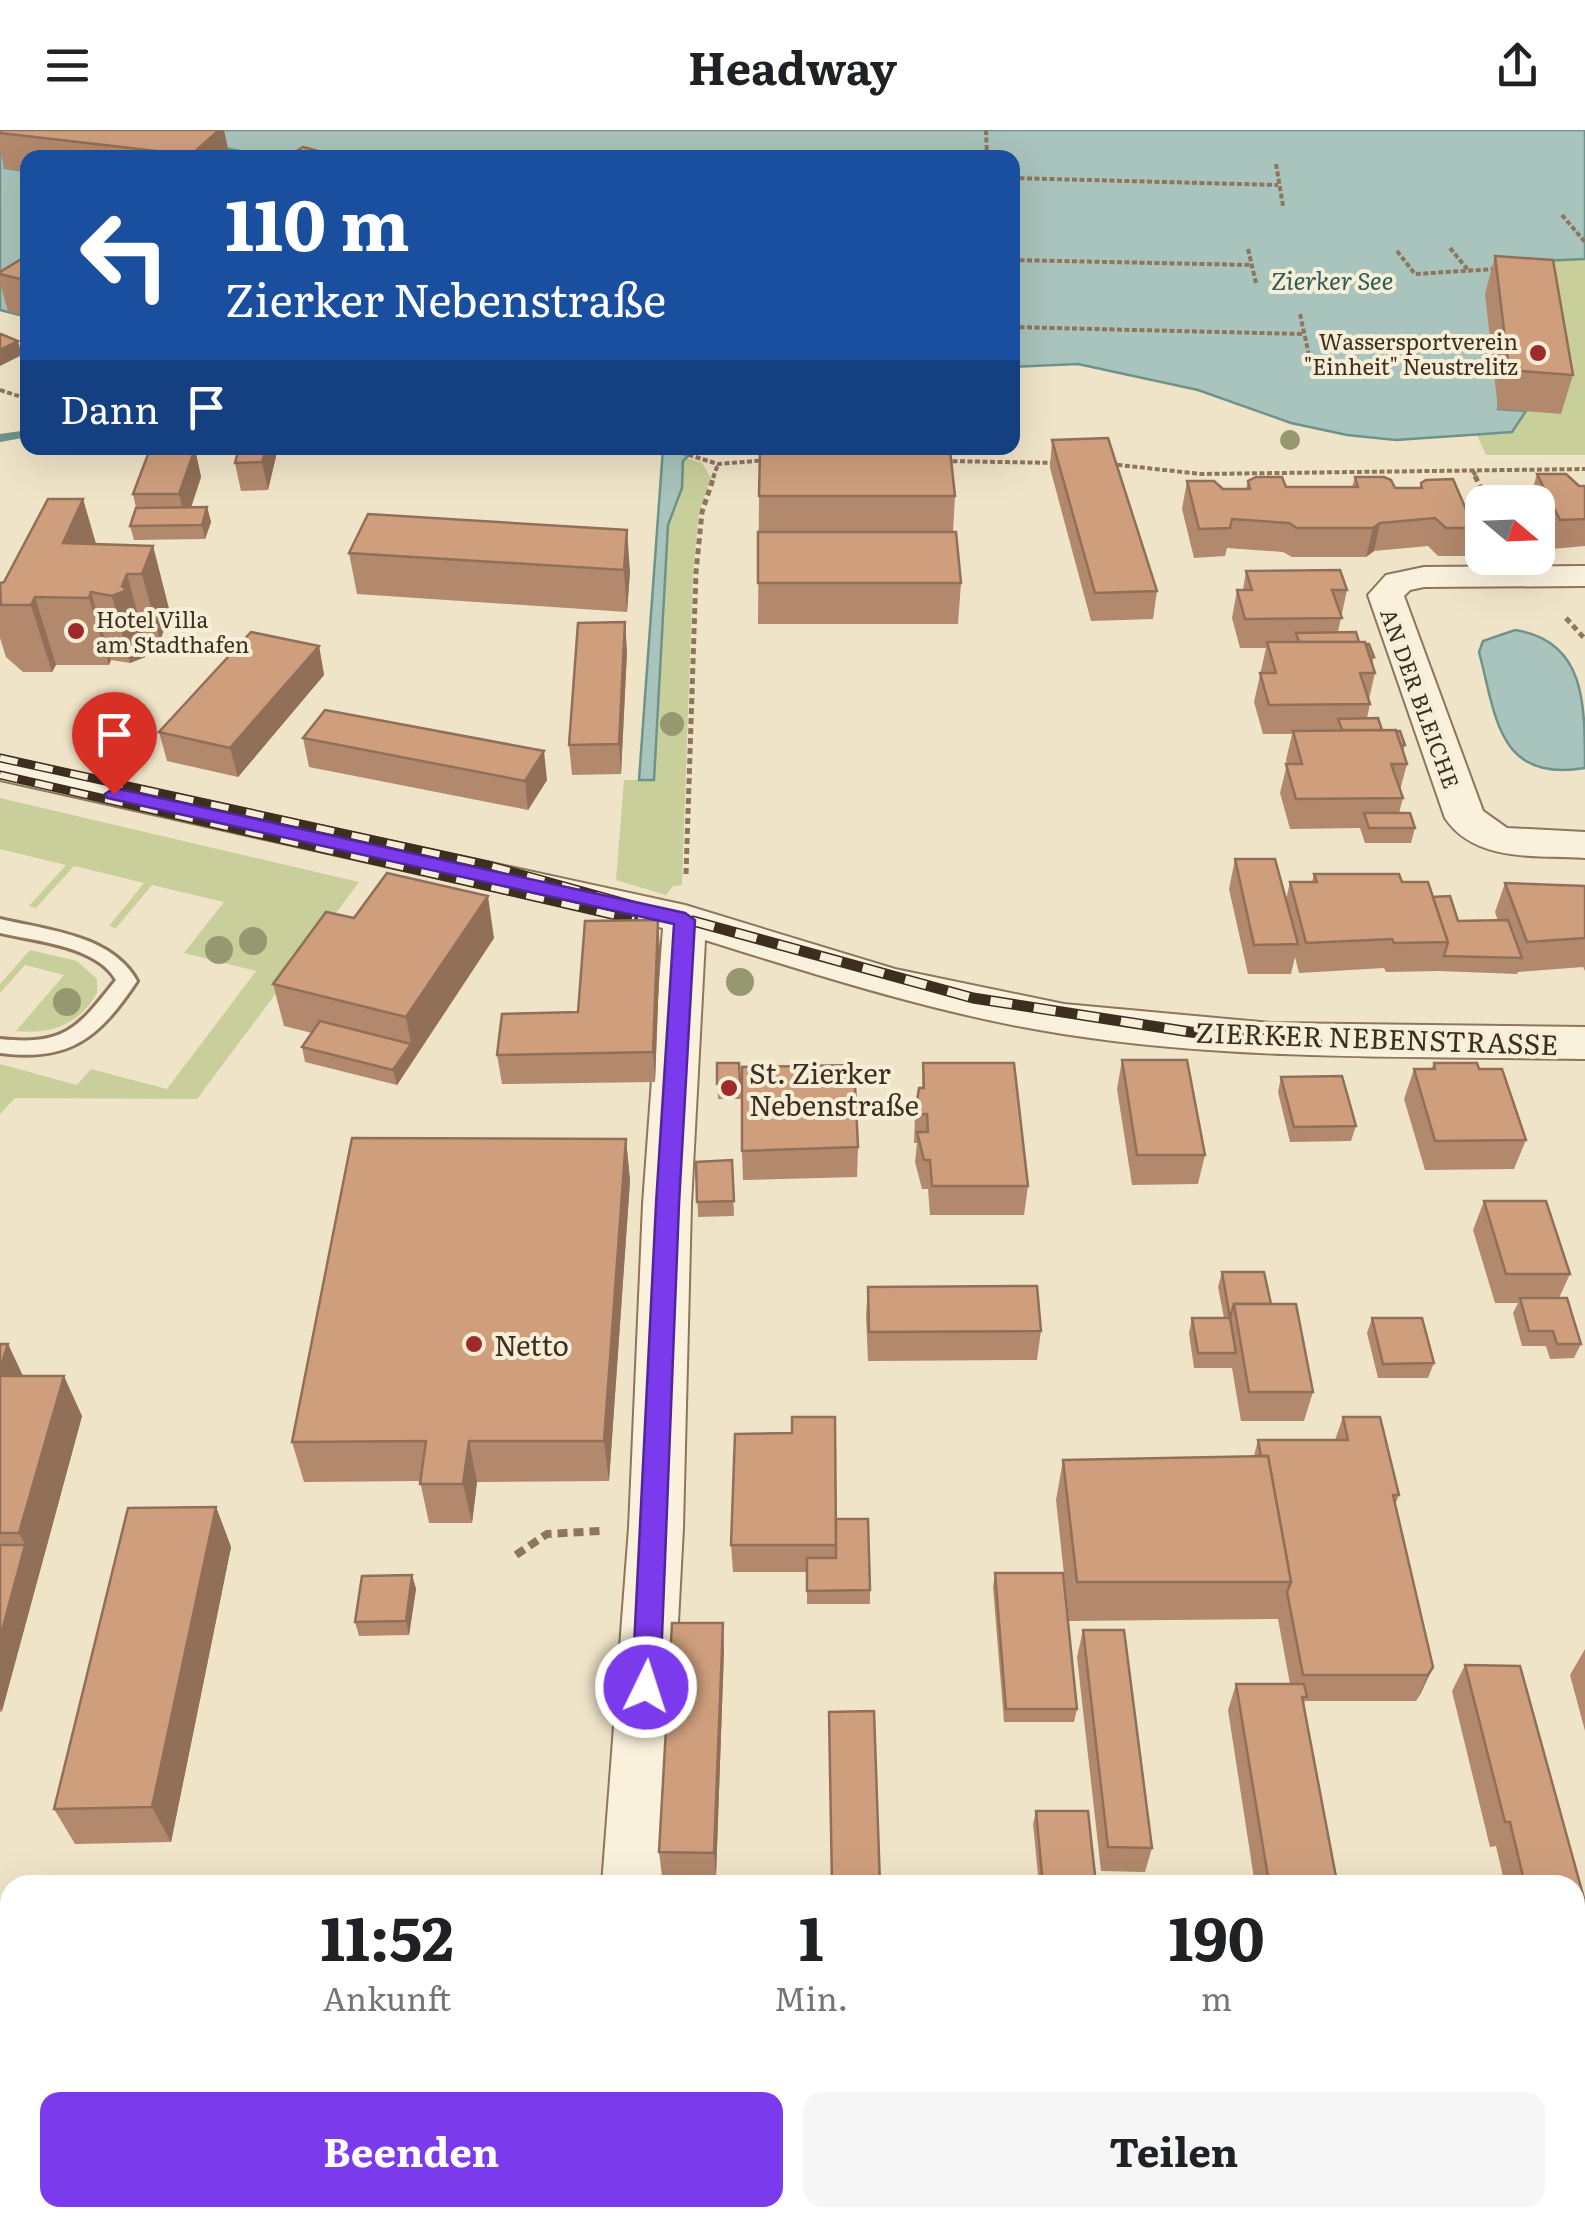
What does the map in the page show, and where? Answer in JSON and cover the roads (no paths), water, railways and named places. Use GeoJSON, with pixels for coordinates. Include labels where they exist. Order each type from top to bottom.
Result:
{"type":"FeatureCollection","features":[{"type":"Feature","properties":{"kind":"street","name":"AN DER BLEICHE"},"geometry":{"type":"LineString","coordinates":[[1585,576],[1424,577],[1398,582],[1386,595],[1465,818],[1498,840],[1585,846]]}},
{"type":"Feature","properties":{"kind":"street","name":"ZIERKER NEBENSTRASSE"},"geometry":{"type":"LineString","coordinates":[[0,768],[685,920],[890,983],[1064,1019],[1272,1040],[1585,1043]]}},
{"type":"Feature","properties":{"kind":"street"},"geometry":{"type":"LineString","coordinates":[[634,1875],[656,1528],[667,1204],[685,920]]}},
{"type":"Feature","properties":{"kind":"lane"},"geometry":{"type":"LineString","coordinates":[[0,926],[88,949],[125,971],[127,981],[77,1040],[32,1050],[0,1046]]}},
{"type":"Feature","properties":{"kind":"water"},"geometry":{"type":"Polygon","coordinates":[[[0,130],[5,168],[20,170],[20,315],[0,310],[0,130]]]}},
{"type":"Feature","properties":{"kind":"water","name":"Zierker See"},"geometry":{"type":"Polygon","coordinates":[[[148,130],[1585,130],[1585,259],[1518,262],[1498,409],[1526,411],[1512,432],[1396,440],[1291,423],[1198,390],[1078,364],[1020,367],[1020,150],[236,150],[169,138],[148,130]]]}},
{"type":"Feature","properties":{"kind":"water"},"geometry":{"type":"Polygon","coordinates":[[[662,455],[689,455],[683,461],[682,488],[668,525],[654,780],[639,780],[662,455]]]}},
{"type":"Feature","properties":{"kind":"water"},"geometry":{"type":"Polygon","coordinates":[[[1515,630],[1538,636],[1568,661],[1581,698],[1585,768],[1556,770],[1534,765],[1517,754],[1505,739],[1479,652],[1483,641],[1515,630]]]}},
{"type":"Feature","properties":{"kind":"waterway"},"geometry":{"type":"LineString","coordinates":[[0,438],[20,434]]}},
{"type":"Feature","properties":{"kind":"railway"},"geometry":{"type":"LineString","coordinates":[[0,758],[492,866],[702,924]]}},
{"type":"Feature","properties":{"kind":"railway"},"geometry":{"type":"LineString","coordinates":[[0,775],[634,920]]}},
{"type":"Feature","properties":{"kind":"railway"},"geometry":{"type":"LineString","coordinates":[[693,921],[973,998],[1190,1032],[1318,1044]]}},
{"type":"Feature","properties":{"kind":"place","name":"Wassersportverein \"Einheit\" Neustrelitz"},"geometry":{"type":"Point","coordinates":[1538,353]}},
{"type":"Feature","properties":{"kind":"place","name":"Hotel Villa am Stadthafen"},"geometry":{"type":"Point","coordinates":[76,631]}},
{"type":"Feature","properties":{"kind":"place","name":"St. Zierker Nebenstraße"},"geometry":{"type":"Point","coordinates":[729,1088]}},
{"type":"Feature","properties":{"kind":"place","name":"Netto"},"geometry":{"type":"Point","coordinates":[474,1344]}}]}
